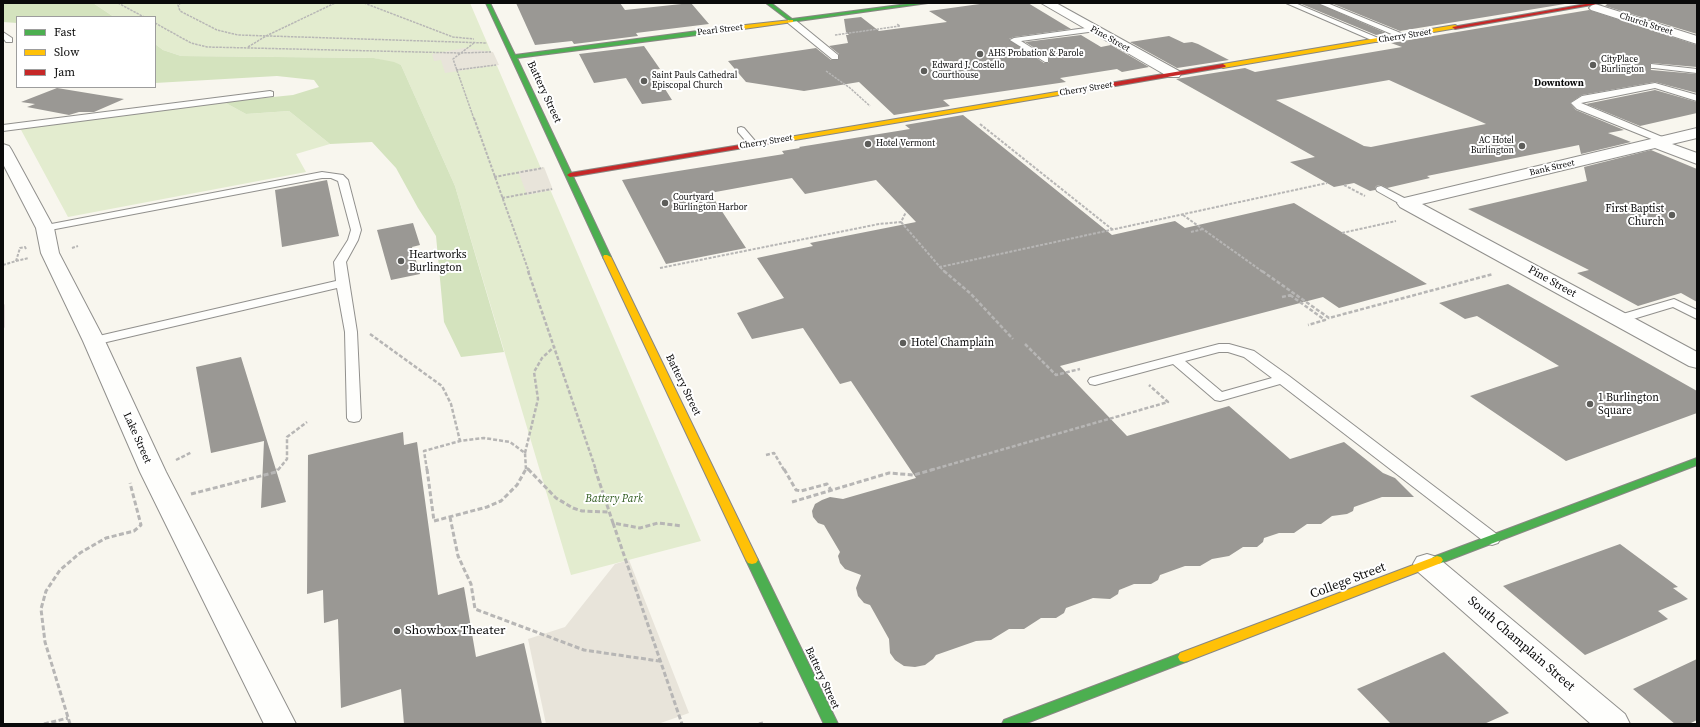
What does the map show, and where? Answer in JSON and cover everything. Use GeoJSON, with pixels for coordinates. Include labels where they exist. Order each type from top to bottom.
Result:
{"type":"FeatureCollection","features":[{"type":"Feature","properties":{"kind":"street","name":"Battery Street"},"geometry":{"type":"LineString","coordinates":[[488,3],[570,175],[616,276],[831,724]]}},
{"type":"Feature","properties":{"kind":"street"},"geometry":{"type":"LineString","coordinates":[[768,3],[791,21]]}},
{"type":"Feature","properties":{"kind":"street","name":"Pearl Street"},"geometry":{"type":"LineString","coordinates":[[514,56],[926,3]]}},
{"type":"Feature","properties":{"kind":"street","name":"Pine Street"},"geometry":{"type":"LineString","coordinates":[[1047,3],[1174,74]]}},
{"type":"Feature","properties":{"kind":"street","name":"Cherry Street"},"geometry":{"type":"LineString","coordinates":[[570,175],[1598,5]]}},
{"type":"Feature","properties":{"kind":"street","name":"Church Street"},"geometry":{"type":"LineString","coordinates":[[1598,5],[1697,40]]}},
{"type":"Feature","properties":{"kind":"street","name":"Bank Street"},"geometry":{"type":"LineString","coordinates":[[1406,203],[1697,133]]}},
{"type":"Feature","properties":{"kind":"street"},"geometry":{"type":"LineString","coordinates":[[1660,142],[1697,159]]}},
{"type":"Feature","properties":{"kind":"street","name":"Lake Street"},"geometry":{"type":"LineString","coordinates":[[3,149],[45,228],[50,252],[94,341],[153,472],[280,724]]}},
{"type":"Feature","properties":{"kind":"street","name":"Pine Street"},"geometry":{"type":"LineString","coordinates":[[1406,203],[1697,361]]}},
{"type":"Feature","properties":{"kind":"street","name":"College Street"},"geometry":{"type":"LineString","coordinates":[[1009,724],[1697,461]]}},
{"type":"Feature","properties":{"kind":"street","name":"South Champlain Street"},"geometry":{"type":"LineString","coordinates":[[1427,564],[1614,724]]}},
{"type":"Feature","properties":{"kind":"lane"},"geometry":{"type":"LineString","coordinates":[[1289,3],[1379,40]]}},
{"type":"Feature","properties":{"kind":"lane"},"geometry":{"type":"LineString","coordinates":[[1321,3],[1404,36]]}},
{"type":"Feature","properties":{"kind":"lane"},"geometry":{"type":"LineString","coordinates":[[791,21],[835,57]]}},
{"type":"Feature","properties":{"kind":"lane"},"geometry":{"type":"LineString","coordinates":[[1045,60],[1014,40],[1093,29]]}},
{"type":"Feature","properties":{"kind":"lane"},"geometry":{"type":"LineString","coordinates":[[3,34],[9,40]]}},
{"type":"Feature","properties":{"kind":"lane"},"geometry":{"type":"LineString","coordinates":[[1654,66],[1697,71]]}},
{"type":"Feature","properties":{"kind":"lane"},"geometry":{"type":"LineString","coordinates":[[1660,142],[1580,108],[1574,102],[1582,99],[1655,85],[1697,98]]}},
{"type":"Feature","properties":{"kind":"lane"},"geometry":{"type":"LineString","coordinates":[[3,128],[270,94]]}},
{"type":"Feature","properties":{"kind":"lane"},"geometry":{"type":"LineString","coordinates":[[741,130],[753,144]]}},
{"type":"Feature","properties":{"kind":"lane"},"geometry":{"type":"LineString","coordinates":[[45,228],[322,175],[340,177],[343,180],[356,230],[353,240],[340,262],[342,283],[351,332],[354,418]]}},
{"type":"Feature","properties":{"kind":"lane"},"geometry":{"type":"LineString","coordinates":[[1381,189],[1406,203]]}},
{"type":"Feature","properties":{"kind":"lane"},"geometry":{"type":"LineString","coordinates":[[94,341],[342,283]]}},
{"type":"Feature","properties":{"kind":"lane"},"geometry":{"type":"LineString","coordinates":[[1620,319],[1674,303],[1697,315]]}},
{"type":"Feature","properties":{"kind":"lane"},"geometry":{"type":"LineString","coordinates":[[1095,381],[1211,350],[1229,348],[1249,354],[1284,379],[1492,539]]}},
{"type":"Feature","properties":{"kind":"lane"},"geometry":{"type":"LineString","coordinates":[[1175,359],[1220,397],[1284,379]]}},
{"type":"Feature","properties":{"kind":"path"},"geometry":{"type":"LineString","coordinates":[[118,3],[142,16]]}},
{"type":"Feature","properties":{"kind":"path"},"geometry":{"type":"LineString","coordinates":[[181,3],[178,6],[180,11],[217,30],[238,35],[507,43]]}},
{"type":"Feature","properties":{"kind":"path"},"geometry":{"type":"LineString","coordinates":[[247,48],[266,36],[335,3]]}},
{"type":"Feature","properties":{"kind":"path"},"geometry":{"type":"LineString","coordinates":[[364,3],[453,37],[474,39]]}},
{"type":"Feature","properties":{"kind":"path"},"geometry":{"type":"LineString","coordinates":[[156,24],[191,43],[208,47],[460,53],[492,52]]}},
{"type":"Feature","properties":{"kind":"path"},"geometry":{"type":"LineString","coordinates":[[474,43],[453,59],[456,70],[555,346],[658,661],[682,724]]}},
{"type":"Feature","properties":{"kind":"path"},"geometry":{"type":"LineString","coordinates":[[456,70],[498,64]]}},
{"type":"Feature","properties":{"kind":"path"},"geometry":{"type":"LineString","coordinates":[[962,110],[1113,230]]}},
{"type":"Feature","properties":{"kind":"path"},"geometry":{"type":"LineString","coordinates":[[494,177],[544,168]]}},
{"type":"Feature","properties":{"kind":"path"},"geometry":{"type":"LineString","coordinates":[[940,267],[1327,183]]}},
{"type":"Feature","properties":{"kind":"path"},"geometry":{"type":"LineString","coordinates":[[1344,185],[1367,198]]}},
{"type":"Feature","properties":{"kind":"path"},"geometry":{"type":"LineString","coordinates":[[502,198],[553,189]]}},
{"type":"Feature","properties":{"kind":"path"},"geometry":{"type":"LineString","coordinates":[[901,222],[906,212]]}},
{"type":"Feature","properties":{"kind":"path"},"geometry":{"type":"LineString","coordinates":[[1183,215],[1329,318],[1500,273]]}},
{"type":"Feature","properties":{"kind":"path"},"geometry":{"type":"LineString","coordinates":[[1342,233],[1397,220]]}},
{"type":"Feature","properties":{"kind":"path"},"geometry":{"type":"LineString","coordinates":[[901,222],[940,267],[971,294],[1013,339]]}},
{"type":"Feature","properties":{"kind":"path"},"geometry":{"type":"LineString","coordinates":[[660,268],[879,224],[901,222]]}},
{"type":"Feature","properties":{"kind":"path"},"geometry":{"type":"LineString","coordinates":[[1192,232],[1203,229]]}},
{"type":"Feature","properties":{"kind":"path"},"geometry":{"type":"LineString","coordinates":[[16,261],[29,258]]}},
{"type":"Feature","properties":{"kind":"path"},"geometry":{"type":"LineString","coordinates":[[1282,297],[1295,294]]}},
{"type":"Feature","properties":{"kind":"path"},"geometry":{"type":"LineString","coordinates":[[1290,295],[1325,320],[1308,325]]}},
{"type":"Feature","properties":{"kind":"path"},"geometry":{"type":"LineString","coordinates":[[351,332],[368,333],[442,386],[451,404],[460,441]]}},
{"type":"Feature","properties":{"kind":"path"},"geometry":{"type":"LineString","coordinates":[[1025,344],[1056,375],[1061,373]]}},
{"type":"Feature","properties":{"kind":"path"},"geometry":{"type":"LineString","coordinates":[[555,346],[542,358],[534,372],[538,398],[524,453],[527,468],[556,498],[573,508],[582,511],[609,512]]}},
{"type":"Feature","properties":{"kind":"path"},"geometry":{"type":"LineString","coordinates":[[792,502],[889,473],[914,475],[1168,402],[1145,381]]}},
{"type":"Feature","properties":{"kind":"path"},"geometry":{"type":"LineString","coordinates":[[168,500],[276,472],[287,459],[287,437],[306,422]]}},
{"type":"Feature","properties":{"kind":"path"},"geometry":{"type":"LineString","coordinates":[[524,453],[510,442],[484,438],[460,441],[424,451],[434,521],[486,507],[501,501],[517,486],[527,468]]}},
{"type":"Feature","properties":{"kind":"path"},"geometry":{"type":"LineString","coordinates":[[70,724],[45,642],[41,609],[46,591],[60,570],[80,553],[106,538],[121,533],[134,531],[141,525],[138,510],[129,484],[192,452]]}},
{"type":"Feature","properties":{"kind":"path"},"geometry":{"type":"LineString","coordinates":[[766,455],[774,453],[796,490],[801,491],[827,484],[831,490]]}},
{"type":"Feature","properties":{"kind":"path"},"geometry":{"type":"LineString","coordinates":[[450,517],[458,556],[471,584],[475,609],[584,650],[658,661]]}},
{"type":"Feature","properties":{"kind":"path"},"geometry":{"type":"LineString","coordinates":[[613,523],[640,528],[658,522],[682,526]]}},
{"type":"Feature","properties":{"kind":"path"},"geometry":{"type":"LineString","coordinates":[[44,724],[68,718]]}},
{"type":"Feature","properties":{"kind":"green space"},"geometry":{"type":"Polygon","coordinates":[[[3,3],[93,3],[112,16],[16,16],[16,23],[3,22],[3,3]]]}},
{"type":"Feature","properties":{"kind":"green space","name":"Battery Park"},"geometry":{"type":"Polygon","coordinates":[[[93,3],[470,3],[701,541],[571,575],[455,186],[401,65],[374,58],[181,56],[163,50],[156,45],[156,16],[112,16],[93,3]]]}},
{"type":"Feature","properties":{"kind":"green space"},"geometry":{"type":"Polygon","coordinates":[[[156,45],[163,50],[181,56],[374,58],[401,65],[455,186],[504,352],[461,357],[444,322],[436,236],[418,208],[396,168],[372,142],[330,144],[289,111],[246,114],[224,102],[293,95],[319,87],[314,80],[277,76],[156,83],[156,45]]]}},
{"type":"Feature","properties":{"kind":"green space"},"geometry":{"type":"Polygon","coordinates":[[[224,102],[246,114],[289,111],[330,144],[296,154],[306,172],[68,217],[20,128],[224,102]]]}},
{"type":"Feature","properties":{"kind":"shaded area"},"geometry":{"type":"Polygon","coordinates":[[[464,48],[493,52],[499,65],[445,73],[441,60],[434,61],[432,54],[464,48]]]}},
{"type":"Feature","properties":{"kind":"shaded area"},"geometry":{"type":"Polygon","coordinates":[[[544,167],[553,190],[527,195],[518,171],[544,167]]]}},
{"type":"Feature","properties":{"kind":"shaded area"},"geometry":{"type":"Polygon","coordinates":[[[629,560],[689,713],[658,724],[546,724],[528,639],[565,627],[615,564],[629,560]]]}},
{"type":"Feature","properties":{"kind":"building"},"geometry":{"type":"Polygon","coordinates":[[[516,3],[620,3],[625,10],[691,3],[709,24],[636,33],[638,36],[574,44],[572,41],[535,45],[516,3]]]}},
{"type":"Feature","properties":{"kind":"building"},"geometry":{"type":"Polygon","coordinates":[[[987,3],[1028,3],[1071,29],[1009,39],[1044,63],[1049,63],[1049,57],[1025,42],[1081,35],[1101,47],[1111,45],[1149,67],[1122,72],[1117,69],[1060,78],[1066,82],[943,100],[950,106],[894,115],[859,82],[804,91],[746,82],[728,61],[816,48],[831,60],[838,60],[839,54],[829,46],[848,43],[846,35],[849,35],[846,32],[844,19],[861,17],[879,31],[947,22],[929,11],[987,3]]]}},
{"type":"Feature","properties":{"kind":"building"},"geometry":{"type":"Polygon","coordinates":[[[1299,3],[1317,3],[1386,33],[1376,35],[1299,3]]]}},
{"type":"Feature","properties":{"kind":"building"},"geometry":{"type":"Polygon","coordinates":[[[1331,3],[1413,4],[1571,3],[1400,31],[1331,3]]]}},
{"type":"Feature","properties":{"kind":"building"},"geometry":{"type":"Polygon","coordinates":[[[1608,3],[1697,3],[1697,34],[1605,6],[1608,3]]]}},
{"type":"Feature","properties":{"kind":"building"},"geometry":{"type":"Polygon","coordinates":[[[1589,10],[1697,45],[1697,67],[1650,64],[1651,70],[1697,74],[1697,93],[1655,82],[1582,95],[1570,103],[1576,110],[1624,130],[1608,133],[1631,142],[1581,154],[1579,145],[1427,176],[1430,178],[1387,188],[1381,185],[1376,186],[1375,190],[1370,191],[1354,183],[1334,187],[1290,162],[1315,157],[1176,79],[1245,68],[1255,72],[1402,47],[1391,43],[1589,10]],[[1389,80],[1276,100],[1364,146],[1371,147],[1486,124],[1389,80]]]}},
{"type":"Feature","properties":{"kind":"building"},"geometry":{"type":"Polygon","coordinates":[[[1169,36],[1184,43],[1192,42],[1198,44],[1229,60],[1177,68],[1130,42],[1169,36]]]}},
{"type":"Feature","properties":{"kind":"building","name":"Saint Pauls Cathedral Episcopal Church"},"geometry":{"type":"Polygon","coordinates":[[[644,46],[660,69],[653,70],[672,100],[642,104],[626,78],[594,83],[579,54],[644,46]]]}},
{"type":"Feature","properties":{"kind":"building"},"geometry":{"type":"Polygon","coordinates":[[[57,88],[124,99],[94,112],[79,112],[69,115],[27,107],[35,104],[21,102],[57,88]]]}},
{"type":"Feature","properties":{"kind":"building"},"geometry":{"type":"Polygon","coordinates":[[[1655,90],[1697,102],[1697,113],[1640,126],[1586,104],[1655,90]]]}},
{"type":"Feature","properties":{"kind":"building"},"geometry":{"type":"Polygon","coordinates":[[[963,115],[1112,235],[1175,221],[1185,228],[1294,203],[1427,284],[1339,308],[1323,297],[1060,366],[1127,436],[1229,406],[1290,459],[1344,442],[1383,473],[1395,478],[1414,497],[1382,497],[1354,507],[1353,511],[1347,514],[1332,516],[1321,524],[1307,524],[1294,533],[1279,533],[1264,538],[1263,542],[1257,547],[1243,547],[1229,556],[1212,559],[1200,566],[1185,566],[1160,575],[1158,580],[1151,584],[1134,584],[1119,590],[1118,594],[1110,599],[1093,598],[1066,608],[1064,613],[1056,618],[1041,618],[1024,629],[1009,629],[991,640],[976,641],[936,655],[925,665],[915,667],[904,666],[895,660],[890,653],[889,639],[870,605],[864,603],[858,596],[856,588],[861,575],[845,569],[840,563],[838,556],[840,552],[824,525],[818,523],[813,517],[812,511],[815,504],[830,497],[843,499],[916,478],[851,381],[840,384],[803,328],[752,339],[737,313],[784,298],[757,258],[813,246],[810,243],[916,222],[876,180],[805,194],[792,178],[710,193],[746,248],[666,264],[622,180],[784,154],[782,151],[800,148],[799,147],[910,129],[905,125],[963,115]]]}},
{"type":"Feature","properties":{"kind":"building"},"geometry":{"type":"Polygon","coordinates":[[[1651,150],[1697,169],[1697,302],[1681,293],[1638,306],[1577,273],[1589,270],[1468,209],[1587,181],[1584,167],[1651,150]]]}},
{"type":"Feature","properties":{"kind":"building"},"geometry":{"type":"Polygon","coordinates":[[[327,180],[339,236],[282,247],[275,190],[327,180]]]}},
{"type":"Feature","properties":{"kind":"building","name":"Heartworks Burlington"},"geometry":{"type":"Polygon","coordinates":[[[413,223],[420,245],[412,247],[420,274],[391,280],[377,230],[413,223]]]}},
{"type":"Feature","properties":{"kind":"building","name":"1 Burlington Square"},"geometry":{"type":"Polygon","coordinates":[[[1508,284],[1697,391],[1697,413],[1566,461],[1470,396],[1559,366],[1477,316],[1465,319],[1439,303],[1508,284]]]}},
{"type":"Feature","properties":{"kind":"building"},"geometry":{"type":"Polygon","coordinates":[[[241,357],[286,502],[261,508],[264,441],[211,453],[196,367],[241,357]]]}},
{"type":"Feature","properties":{"kind":"building"},"geometry":{"type":"Polygon","coordinates":[[[403,432],[404,445],[417,442],[438,595],[464,587],[476,657],[524,643],[542,724],[404,724],[401,689],[341,708],[338,619],[324,623],[323,590],[307,594],[308,455],[403,432]]]}},
{"type":"Feature","properties":{"kind":"building"},"geometry":{"type":"Polygon","coordinates":[[[1620,544],[1678,587],[1673,588],[1688,599],[1658,611],[1668,619],[1585,655],[1503,586],[1620,544]]]}},
{"type":"Feature","properties":{"kind":"building"},"geometry":{"type":"Polygon","coordinates":[[[1444,652],[1509,713],[1484,724],[1391,724],[1357,689],[1444,652]]]}},
{"type":"Feature","properties":{"kind":"building"},"geometry":{"type":"Polygon","coordinates":[[[1697,659],[1697,720],[1689,724],[1675,724],[1633,689],[1697,659]]]}},
{"type":"Feature","properties":{"kind":"railway"},"geometry":{"type":"LineString","coordinates":[[3,305],[3,327]]}},
{"type":"Feature","properties":{"kind":"traffic: fast"},"geometry":{"type":"LineString","coordinates":[[488,3],[607,257]]}},
{"type":"Feature","properties":{"kind":"traffic: fast"},"geometry":{"type":"LineString","coordinates":[[768,3],[791,21]]}},
{"type":"Feature","properties":{"kind":"traffic: fast"},"geometry":{"type":"LineString","coordinates":[[791,21],[926,3]]}},
{"type":"Feature","properties":{"kind":"traffic: fast"},"geometry":{"type":"LineString","coordinates":[[514,57],[736,28]]}},
{"type":"Feature","properties":{"kind":"traffic: fast"},"geometry":{"type":"LineString","coordinates":[[1437,560],[1697,461]]}},
{"type":"Feature","properties":{"kind":"traffic: fast"},"geometry":{"type":"LineString","coordinates":[[752,560],[831,724]]}},
{"type":"Feature","properties":{"kind":"traffic: fast"},"geometry":{"type":"LineString","coordinates":[[1009,724],[1184,657]]}},
{"type":"Feature","properties":{"kind":"traffic: slow"},"geometry":{"type":"LineString","coordinates":[[736,28],[791,21]]}},
{"type":"Feature","properties":{"kind":"traffic: slow"},"geometry":{"type":"LineString","coordinates":[[1223,66],[1455,27]]}},
{"type":"Feature","properties":{"kind":"traffic: slow"},"geometry":{"type":"LineString","coordinates":[[783,140],[1098,87]]}},
{"type":"Feature","properties":{"kind":"traffic: slow"},"geometry":{"type":"LineString","coordinates":[[607,257],[752,560]]}},
{"type":"Feature","properties":{"kind":"traffic: slow"},"geometry":{"type":"LineString","coordinates":[[1184,657],[1437,560]]}},
{"type":"Feature","properties":{"kind":"traffic: jam"},"geometry":{"type":"LineString","coordinates":[[1455,27],[1601,3]]}},
{"type":"Feature","properties":{"kind":"traffic: jam"},"geometry":{"type":"LineString","coordinates":[[1098,87],[1223,66]]}},
{"type":"Feature","properties":{"kind":"traffic: jam"},"geometry":{"type":"LineString","coordinates":[[570,175],[783,140]]}},
{"type":"Feature","properties":{"kind":"place","name":"AHS Probation & Parole"},"geometry":{"type":"Point","coordinates":[980,54]}},
{"type":"Feature","properties":{"kind":"place","name":"CityPlace Burlington"},"geometry":{"type":"Point","coordinates":[1593,65]}},
{"type":"Feature","properties":{"kind":"place","name":"Edward J. Costello Courthouse"},"geometry":{"type":"Point","coordinates":[924,71]}},
{"type":"Feature","properties":{"kind":"place","name":"Saint Pauls Cathedral Episcopal Church"},"geometry":{"type":"Point","coordinates":[644,81]}},
{"type":"Feature","properties":{"kind":"place","name":"Hotel Vermont"},"geometry":{"type":"Point","coordinates":[868,144]}},
{"type":"Feature","properties":{"kind":"place","name":"AC Hotel Burlington"},"geometry":{"type":"Point","coordinates":[1522,146]}},
{"type":"Feature","properties":{"kind":"place","name":"Courtyard Burlington Harbor"},"geometry":{"type":"Point","coordinates":[665,203]}},
{"type":"Feature","properties":{"kind":"place","name":"First Baptist Church"},"geometry":{"type":"Point","coordinates":[1672,215]}},
{"type":"Feature","properties":{"kind":"place","name":"Heartworks Burlington"},"geometry":{"type":"Point","coordinates":[401,261]}},
{"type":"Feature","properties":{"kind":"place","name":"Hotel Champlain"},"geometry":{"type":"Point","coordinates":[903,343]}},
{"type":"Feature","properties":{"kind":"place","name":"1 Burlington Square"},"geometry":{"type":"Point","coordinates":[1590,404]}},
{"type":"Feature","properties":{"kind":"place","name":"Showbox Theater"},"geometry":{"type":"Point","coordinates":[397,631]}},
{"type":"Feature","properties":{"kind":"district","name":"Downtown"},"geometry":{"type":"Point","coordinates":[1559,83]}}]}
